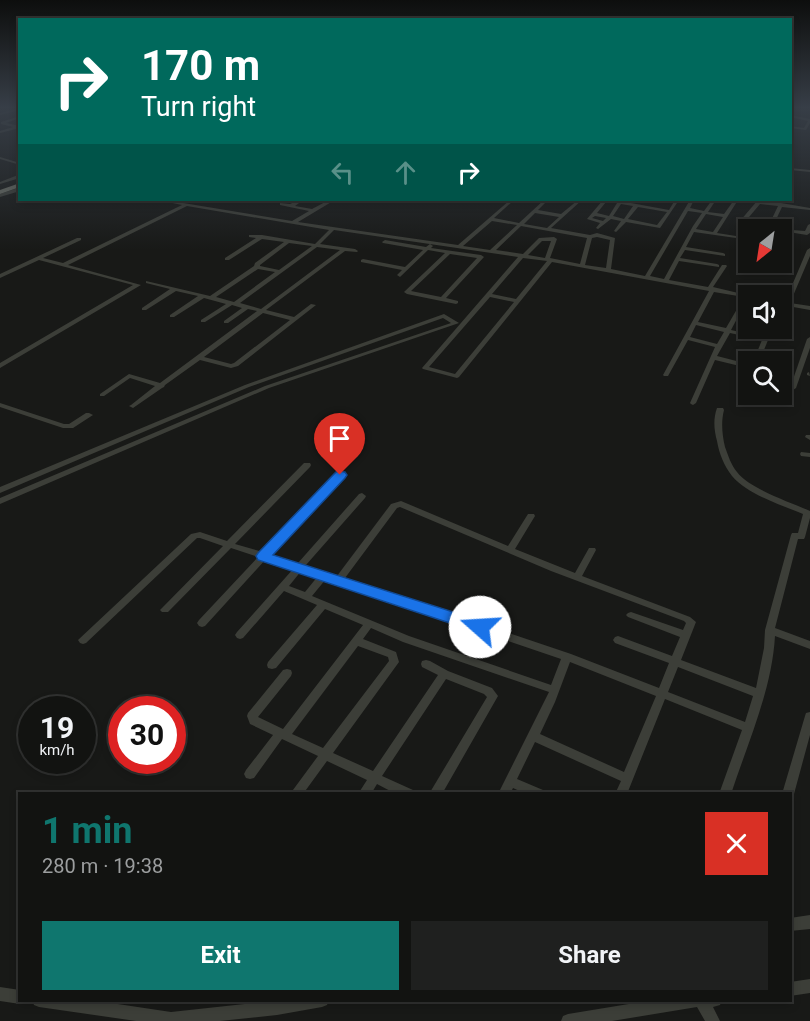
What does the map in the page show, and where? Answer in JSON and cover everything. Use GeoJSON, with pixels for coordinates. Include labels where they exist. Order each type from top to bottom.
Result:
{"type":"FeatureCollection","features":[{"type":"Feature","properties":{"kind":"highway"},"geometry":{"type":"LineString","coordinates":[[0,192],[18,186]]}},
{"type":"Feature","properties":{"kind":"street"},"geometry":{"type":"LineString","coordinates":[[0,158],[18,163]]}},
{"type":"Feature","properties":{"kind":"street"},"geometry":{"type":"LineString","coordinates":[[792,169],[810,171]]}},
{"type":"Feature","properties":{"kind":"street"},"geometry":{"type":"LineString","coordinates":[[0,183],[18,177]]}},
{"type":"Feature","properties":{"kind":"street"},"geometry":{"type":"LineString","coordinates":[[165,201],[372,239]]}},
{"type":"Feature","properties":{"kind":"street"},"geometry":{"type":"LineString","coordinates":[[291,206],[299,201]]}},
{"type":"Feature","properties":{"kind":"street"},"geometry":{"type":"LineString","coordinates":[[293,223],[330,201]]}},
{"type":"Feature","properties":{"kind":"street"},"geometry":{"type":"LineString","coordinates":[[460,246],[511,201]]}},
{"type":"Feature","properties":{"kind":"street"},"geometry":{"type":"LineString","coordinates":[[492,251],[545,201]]}},
{"type":"Feature","properties":{"kind":"street"},"geometry":{"type":"LineString","coordinates":[[548,229],[579,201]]}},
{"type":"Feature","properties":{"kind":"street"},"geometry":{"type":"LineString","coordinates":[[604,201],[589,219],[604,223]]}},
{"type":"Feature","properties":{"kind":"street"},"geometry":{"type":"LineString","coordinates":[[612,201],[669,211]]}},
{"type":"Feature","properties":{"kind":"street"},"geometry":{"type":"LineString","coordinates":[[658,227],[676,201]]}},
{"type":"Feature","properties":{"kind":"street"},"geometry":{"type":"LineString","coordinates":[[646,277],[691,201]]}},
{"type":"Feature","properties":{"kind":"street"},"geometry":{"type":"LineString","coordinates":[[666,280],[692,233],[713,201]]}},
{"type":"Feature","properties":{"kind":"street"},"geometry":{"type":"LineString","coordinates":[[714,234],[735,201]]}},
{"type":"Feature","properties":{"kind":"street"},"geometry":{"type":"LineString","coordinates":[[598,228],[610,217],[620,202]]}},
{"type":"Feature","properties":{"kind":"street"},"geometry":{"type":"LineString","coordinates":[[282,204],[313,211]]}},
{"type":"Feature","properties":{"kind":"street"},"geometry":{"type":"LineString","coordinates":[[744,219],[756,204],[781,204],[810,209]]}},
{"type":"Feature","properties":{"kind":"street"},"geometry":{"type":"LineString","coordinates":[[774,219],[781,204]]}},
{"type":"Feature","properties":{"kind":"street"},"geometry":{"type":"LineString","coordinates":[[63,265],[186,205]]}},
{"type":"Feature","properties":{"kind":"street"},"geometry":{"type":"LineString","coordinates":[[616,231],[637,205]]}},
{"type":"Feature","properties":{"kind":"street"},"geometry":{"type":"LineString","coordinates":[[642,224],[654,208]]}},
{"type":"Feature","properties":{"kind":"street"},"geometry":{"type":"LineString","coordinates":[[686,209],[726,216]]}},
{"type":"Feature","properties":{"kind":"street"},"geometry":{"type":"LineString","coordinates":[[534,211],[562,216]]}},
{"type":"Feature","properties":{"kind":"street"},"geometry":{"type":"LineString","coordinates":[[594,214],[674,229]]}},
{"type":"Feature","properties":{"kind":"street"},"geometry":{"type":"LineString","coordinates":[[491,219],[613,239],[608,270]]}},
{"type":"Feature","properties":{"kind":"street"},"geometry":{"type":"LineString","coordinates":[[270,224],[460,246],[582,265],[738,294]]}},
{"type":"Feature","properties":{"kind":"street"},"geometry":{"type":"LineString","coordinates":[[792,231],[807,233],[810,225]]}},
{"type":"Feature","properties":{"kind":"street"},"geometry":{"type":"LineString","coordinates":[[202,321],[233,304],[281,272],[318,244],[331,231]]}},
{"type":"Feature","properties":{"kind":"street"},"geometry":{"type":"LineString","coordinates":[[692,233],[734,237]]}},
{"type":"Feature","properties":{"kind":"street"},"geometry":{"type":"LineString","coordinates":[[692,233],[729,242]]}},
{"type":"Feature","properties":{"kind":"street"},"geometry":{"type":"LineString","coordinates":[[251,236],[356,250]]}},
{"type":"Feature","properties":{"kind":"street"},"geometry":{"type":"LineString","coordinates":[[227,259],[262,237]]}},
{"type":"Feature","properties":{"kind":"street"},"geometry":{"type":"LineString","coordinates":[[582,265],[590,237]]}},
{"type":"Feature","properties":{"kind":"street"},"geometry":{"type":"LineString","coordinates":[[0,276],[79,238]]}},
{"type":"Feature","properties":{"kind":"street"},"geometry":{"type":"LineString","coordinates":[[540,239],[554,239],[549,260],[457,376],[425,368],[540,239]]}},
{"type":"Feature","properties":{"kind":"street"},"geometry":{"type":"LineString","coordinates":[[211,298],[257,267],[257,264],[289,241]]}},
{"type":"Feature","properties":{"kind":"street"},"geometry":{"type":"LineString","coordinates":[[385,242],[482,257],[442,299]]}},
{"type":"Feature","properties":{"kind":"street"},"geometry":{"type":"LineString","coordinates":[[400,275],[432,243]]}},
{"type":"Feature","properties":{"kind":"street"},"geometry":{"type":"LineString","coordinates":[[685,245],[724,253]]}},
{"type":"Feature","properties":{"kind":"street"},"geometry":{"type":"LineString","coordinates":[[133,406],[201,358],[345,249]]}},
{"type":"Feature","properties":{"kind":"street"},"geometry":{"type":"LineString","coordinates":[[792,290],[807,267],[810,250]]}},
{"type":"Feature","properties":{"kind":"street"},"geometry":{"type":"LineString","coordinates":[[449,252],[408,292],[456,302]]}},
{"type":"Feature","properties":{"kind":"street"},"geometry":{"type":"LineString","coordinates":[[337,255],[350,257]]}},
{"type":"Feature","properties":{"kind":"street"},"geometry":{"type":"LineString","coordinates":[[0,366],[138,285],[38,258]]}},
{"type":"Feature","properties":{"kind":"street"},"geometry":{"type":"LineString","coordinates":[[666,375],[712,288],[721,266],[677,260]]}},
{"type":"Feature","properties":{"kind":"street"},"geometry":{"type":"LineString","coordinates":[[363,261],[406,269]]}},
{"type":"Feature","properties":{"kind":"street"},"geometry":{"type":"LineString","coordinates":[[257,267],[281,272]]}},
{"type":"Feature","properties":{"kind":"street"},"geometry":{"type":"LineString","coordinates":[[117,301],[156,278]]}},
{"type":"Feature","properties":{"kind":"street"},"geometry":{"type":"LineString","coordinates":[[148,282],[294,319]]}},
{"type":"Feature","properties":{"kind":"street"},"geometry":{"type":"LineString","coordinates":[[144,309],[174,289]]}},
{"type":"Feature","properties":{"kind":"street"},"geometry":{"type":"LineString","coordinates":[[488,295],[517,301]]}},
{"type":"Feature","properties":{"kind":"street"},"geometry":{"type":"LineString","coordinates":[[172,316],[203,296]]}},
{"type":"Feature","properties":{"kind":"street"},"geometry":{"type":"LineString","coordinates":[[201,358],[231,366],[236,365],[312,305]]}},
{"type":"Feature","properties":{"kind":"street"},"geometry":{"type":"LineString","coordinates":[[792,305],[810,308]]}},
{"type":"Feature","properties":{"kind":"street"},"geometry":{"type":"LineString","coordinates":[[226,322],[248,307]]}},
{"type":"Feature","properties":{"kind":"street"},"geometry":{"type":"LineString","coordinates":[[693,404],[713,357],[738,313]]}},
{"type":"Feature","properties":{"kind":"street"},"geometry":{"type":"LineString","coordinates":[[0,490],[247,386],[444,316],[456,323],[267,387],[0,501]]}},
{"type":"Feature","properties":{"kind":"street"},"geometry":{"type":"LineString","coordinates":[[694,323],[738,333]]}},
{"type":"Feature","properties":{"kind":"street"},"geometry":{"type":"LineString","coordinates":[[686,338],[719,345]]}},
{"type":"Feature","properties":{"kind":"street"},"geometry":{"type":"LineString","coordinates":[[760,351],[765,339]]}},
{"type":"Feature","properties":{"kind":"street"},"geometry":{"type":"LineString","coordinates":[[793,388],[810,339]]}},
{"type":"Feature","properties":{"kind":"street"},"geometry":{"type":"LineString","coordinates":[[713,357],[738,363]]}},
{"type":"Feature","properties":{"kind":"street"},"geometry":{"type":"LineString","coordinates":[[102,395],[129,376],[162,386]]}},
{"type":"Feature","properties":{"kind":"street"},"geometry":{"type":"LineString","coordinates":[[0,405],[63,426],[75,423],[88,415]]}},
{"type":"Feature","properties":{"kind":"street"},"geometry":{"type":"LineString","coordinates":[[720,410],[716,420],[718,435],[735,476],[786,504],[809,513],[806,538],[795,535],[770,630],[771,644],[758,693],[726,792]]}},
{"type":"Feature","properties":{"kind":"street"},"geometry":{"type":"LineString","coordinates":[[165,610],[307,465]]}},
{"type":"Feature","properties":{"kind":"street"},"geometry":{"type":"LineString","coordinates":[[202,623],[340,475]]}},
{"type":"Feature","properties":{"kind":"street"},"geometry":{"type":"LineString","coordinates":[[240,635],[362,496]]}},
{"type":"Feature","properties":{"kind":"street"},"geometry":{"type":"LineString","coordinates":[[339,580],[396,504],[407,506],[577,578],[687,619],[691,622],[622,792]]}},
{"type":"Feature","properties":{"kind":"street"},"geometry":{"type":"LineString","coordinates":[[510,551],[531,516]]}},
{"type":"Feature","properties":{"kind":"street"},"geometry":{"type":"LineString","coordinates":[[83,640],[194,536],[200,535],[302,567],[567,657],[662,692],[747,727]]}},
{"type":"Feature","properties":{"kind":"street"},"geometry":{"type":"LineString","coordinates":[[577,578],[592,550]]}},
{"type":"Feature","properties":{"kind":"street"},"geometry":{"type":"LineString","coordinates":[[306,597],[324,575]]}},
{"type":"Feature","properties":{"kind":"street"},"geometry":{"type":"LineString","coordinates":[[283,587],[369,624],[453,656],[555,690]]}},
{"type":"Feature","properties":{"kind":"street"},"geometry":{"type":"LineString","coordinates":[[272,664],[323,605]]}},
{"type":"Feature","properties":{"kind":"street"},"geometry":{"type":"LineString","coordinates":[[631,615],[685,635]]}},
{"type":"Feature","properties":{"kind":"street"},"geometry":{"type":"LineString","coordinates":[[250,774],[369,624]]}},
{"type":"Feature","properties":{"kind":"street"},"geometry":{"type":"LineString","coordinates":[[770,630],[810,645]]}},
{"type":"Feature","properties":{"kind":"street"},"geometry":{"type":"LineString","coordinates":[[618,640],[758,693]]}},
{"type":"Feature","properties":{"kind":"street"},"geometry":{"type":"LineString","coordinates":[[298,792],[394,662],[392,655],[357,641]]}},
{"type":"Feature","properties":{"kind":"street"},"geometry":{"type":"LineString","coordinates":[[505,792],[555,690],[567,657]]}},
{"type":"Feature","properties":{"kind":"street"},"geometry":{"type":"LineString","coordinates":[[426,664],[444,674],[488,691],[493,696],[436,792]]}},
{"type":"Feature","properties":{"kind":"street"},"geometry":{"type":"LineString","coordinates":[[287,673],[252,716],[254,721],[405,792]]}},
{"type":"Feature","properties":{"kind":"street"},"geometry":{"type":"LineString","coordinates":[[365,792],[444,674]]}},
{"type":"Feature","properties":{"kind":"street"},"geometry":{"type":"LineString","coordinates":[[789,792],[810,716]]}},
{"type":"Feature","properties":{"kind":"street"},"geometry":{"type":"LineString","coordinates":[[533,736],[627,778]]}},
{"type":"Feature","properties":{"kind":"street"},"geometry":{"type":"LineString","coordinates":[[510,781],[534,792]]}},
{"type":"Feature","properties":{"kind":"street"},"geometry":{"type":"LineString","coordinates":[[792,925],[810,922]]}},
{"type":"Feature","properties":{"kind":"street"},"geometry":{"type":"LineString","coordinates":[[792,989],[810,986]]}},
{"type":"Feature","properties":{"kind":"street"},"geometry":{"type":"LineString","coordinates":[[0,994],[18,998]]}},
{"type":"Feature","properties":{"kind":"street"},"geometry":{"type":"LineString","coordinates":[[52,1002],[171,1020],[311,1002]]}},
{"type":"Feature","properties":{"kind":"street"},"geometry":{"type":"LineString","coordinates":[[568,1021],[698,1002]]}},
{"type":"Feature","properties":{"kind":"street"},"geometry":{"type":"LineString","coordinates":[[705,1002],[713,1021]]}},
{"type":"Feature","properties":{"kind":"route"},"geometry":{"type":"LineString","coordinates":[[340,475],[263,556],[480,627]]}}]}
